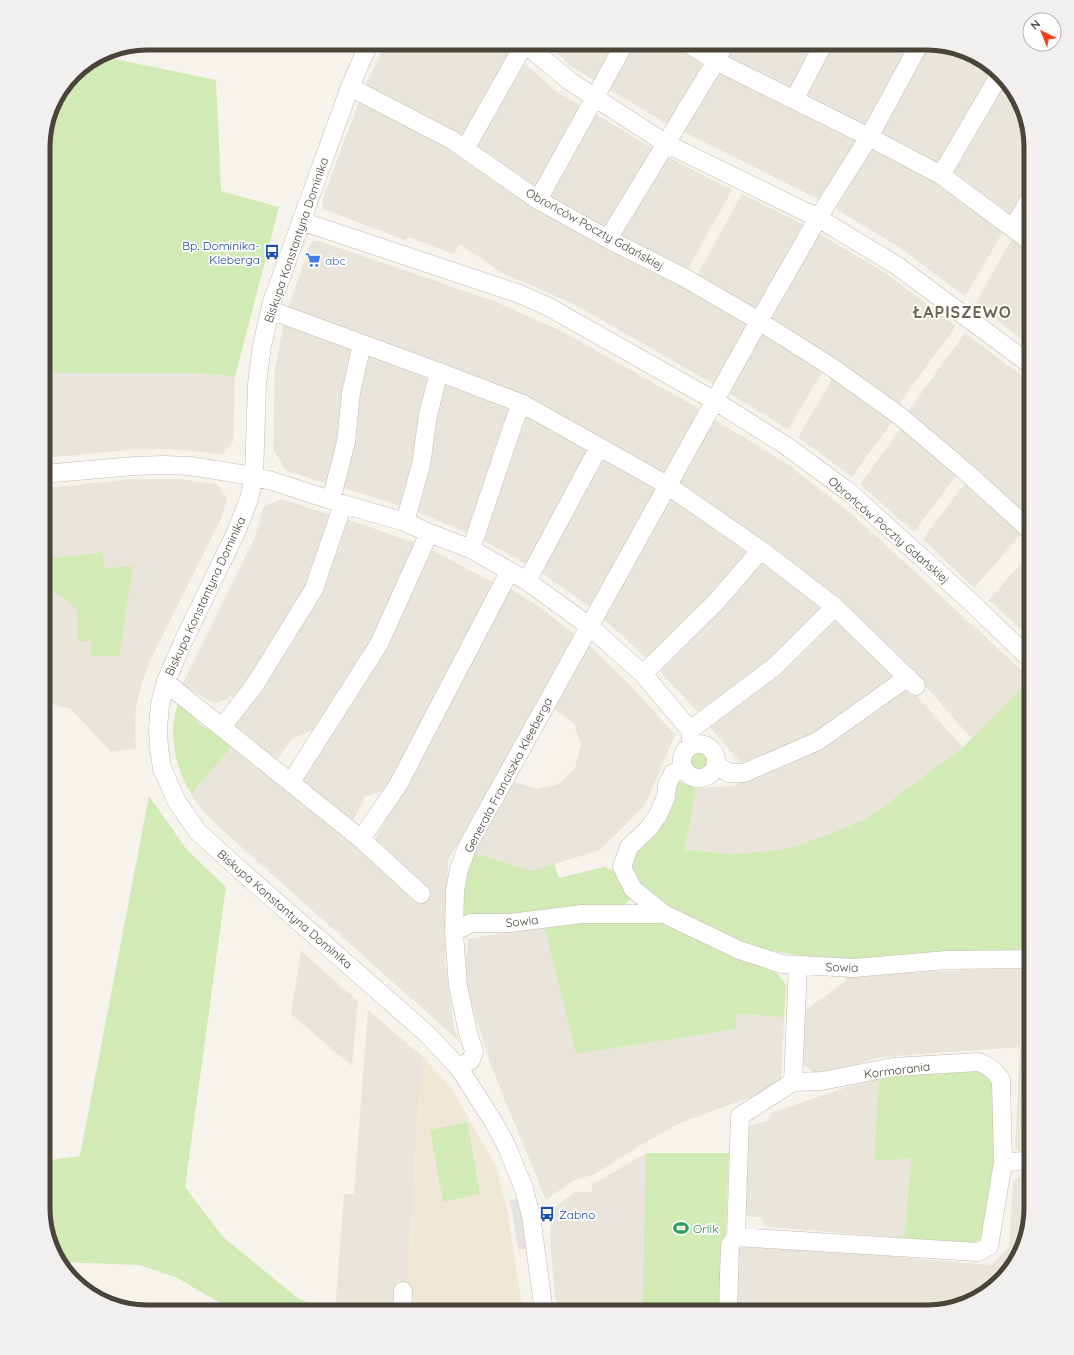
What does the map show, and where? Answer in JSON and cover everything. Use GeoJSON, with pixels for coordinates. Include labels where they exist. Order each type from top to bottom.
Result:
{"type":"FeatureCollection","features":[{"type":"Feature","properties":{"kind":"street","name":"Biskupa Konstantyna Dominika"},"geometry":{"type":"LineString","coordinates":[[366,50],[350,87],[270,310],[262,346],[257,384],[254,476],[249,499],[237,530],[182,644],[166,681],[160,705],[158,728],[159,748],[162,768],[169,785],[186,817],[198,832],[427,1034],[459,1068],[493,1121],[507,1147],[524,1189],[531,1216],[543,1305]]}},
{"type":"Feature","properties":{"kind":"street"},"geometry":{"type":"LineString","coordinates":[[465,149],[521,50]]}},
{"type":"Feature","properties":{"kind":"street"},"geometry":{"type":"LineString","coordinates":[[533,50],[559,73],[594,98],[665,143],[818,218],[851,236],[896,265],[1024,360]]}},
{"type":"Feature","properties":{"kind":"street"},"geometry":{"type":"LineString","coordinates":[[538,200],[621,50]]}},
{"type":"Feature","properties":{"kind":"street"},"geometry":{"type":"LineString","coordinates":[[699,50],[716,61],[869,137],[941,175],[1024,237]]}},
{"type":"Feature","properties":{"kind":"street"},"geometry":{"type":"LineString","coordinates":[[608,238],[722,50]]}},
{"type":"Feature","properties":{"kind":"street"},"geometry":{"type":"LineString","coordinates":[[794,100],[820,50]]}},
{"type":"Feature","properties":{"kind":"street"},"geometry":{"type":"LineString","coordinates":[[667,485],[818,218],[869,137],[916,50]]}},
{"type":"Feature","properties":{"kind":"street"},"geometry":{"type":"LineString","coordinates":[[941,175],[997,80]]}},
{"type":"Feature","properties":{"kind":"street","name":"Obrońców Poczty Gdańskiej"},"geometry":{"type":"LineString","coordinates":[[350,87],[452,140],[538,200],[687,279],[760,320],[830,366],[900,416],[966,472],[1024,525]]}},
{"type":"Feature","properties":{"kind":"street"},"geometry":{"type":"LineString","coordinates":[[1013,228],[1024,209]]}},
{"type":"Feature","properties":{"kind":"street","name":"Obrońców Poczty Gdańskiej"},"geometry":{"type":"LineString","coordinates":[[301,221],[529,298],[547,306],[714,401],[785,445],[849,492],[972,602],[1024,653]]}},
{"type":"Feature","properties":{"kind":"street"},"geometry":{"type":"LineString","coordinates":[[270,310],[523,404],[667,485],[761,550],[835,607],[912,682],[818,741],[744,773],[729,773],[716,765]]}},
{"type":"Feature","properties":{"kind":"street"},"geometry":{"type":"LineString","coordinates":[[222,727],[254,686],[314,589],[337,502],[346,442],[351,393],[362,344]]}},
{"type":"Feature","properties":{"kind":"street"},"geometry":{"type":"LineString","coordinates":[[405,522],[421,465],[428,415],[439,372]]}},
{"type":"Feature","properties":{"kind":"street"},"geometry":{"type":"LineString","coordinates":[[471,549],[516,416],[523,404]]}},
{"type":"Feature","properties":{"kind":"street"},"geometry":{"type":"LineString","coordinates":[[527,581],[599,447]]}},
{"type":"Feature","properties":{"kind":"street"},"geometry":{"type":"LineString","coordinates":[[50,473],[134,466],[164,465],[190,466],[254,476],[405,522],[428,533],[471,549],[527,581],[589,626],[643,674],[691,737],[698,743],[705,744],[714,753],[716,765],[713,772],[701,778],[694,778],[687,774],[683,769],[681,759],[691,737],[774,667],[835,607]]}},
{"type":"Feature","properties":{"kind":"street","name":"Generała Franciszka Kleeberga"},"geometry":{"type":"LineString","coordinates":[[459,1068],[471,1060],[474,1051],[468,1033],[458,986],[454,932],[455,891],[459,869],[468,845],[667,485]]}},
{"type":"Feature","properties":{"kind":"street"},"geometry":{"type":"LineString","coordinates":[[291,782],[379,644],[428,533]]}},
{"type":"Feature","properties":{"kind":"street"},"geometry":{"type":"LineString","coordinates":[[643,674],[715,603],[761,550]]}},
{"type":"Feature","properties":{"kind":"street"},"geometry":{"type":"LineString","coordinates":[[361,839],[398,785],[505,580],[512,572]]}},
{"type":"Feature","properties":{"kind":"street"},"geometry":{"type":"LineString","coordinates":[[166,681],[175,690],[361,839],[421,894]]}},
{"type":"Feature","properties":{"kind":"street","name":"Sowia"},"geometry":{"type":"LineString","coordinates":[[683,769],[673,773],[667,785],[666,797],[658,815],[648,829],[629,847],[622,867],[633,889],[664,914],[739,950],[782,964],[854,968],[946,960],[1024,959]]}},
{"type":"Feature","properties":{"kind":"street","name":"Sowia"},"geometry":{"type":"LineString","coordinates":[[454,932],[471,923],[510,923],[582,914],[664,914]]}},
{"type":"Feature","properties":{"kind":"street"},"geometry":{"type":"LineString","coordinates":[[728,1305],[730,1245],[736,1237],[740,1116],[793,1082],[798,966]]}},
{"type":"Feature","properties":{"kind":"street","name":"Kormorania"},"geometry":{"type":"LineString","coordinates":[[736,1237],[978,1252],[990,1246],[1003,1162],[1001,1080],[994,1070],[979,1062],[893,1068],[822,1081],[793,1082]]}},
{"type":"Feature","properties":{"kind":"street"},"geometry":{"type":"LineString","coordinates":[[1003,1162],[1024,1161]]}},
{"type":"Feature","properties":{"kind":"street"},"geometry":{"type":"LineString","coordinates":[[402,1305],[403,1291]]}},
{"type":"Feature","properties":{"kind":"shaded area"},"geometry":{"type":"Polygon","coordinates":[[[383,50],[509,50],[513,53],[465,137],[458,141],[365,86],[383,50]]]}},
{"type":"Feature","properties":{"kind":"shaded area"},"geometry":{"type":"Polygon","coordinates":[[[554,50],[613,50],[595,81],[571,66],[554,50]]]}},
{"type":"Feature","properties":{"kind":"shaded area"},"geometry":{"type":"Polygon","coordinates":[[[626,50],[688,50],[706,61],[669,125],[605,87],[626,50]]]}},
{"type":"Feature","properties":{"kind":"shaded area"},"geometry":{"type":"Polygon","coordinates":[[[725,50],[812,50],[789,90],[722,56],[725,50]]]}},
{"type":"Feature","properties":{"kind":"shaded area"},"geometry":{"type":"Polygon","coordinates":[[[825,50],[909,50],[865,128],[799,95],[825,50]]]}},
{"type":"Feature","properties":{"kind":"shaded area"},"geometry":{"type":"Polygon","coordinates":[[[923,50],[936,50],[975,63],[993,76],[940,167],[876,133],[923,50]]]}},
{"type":"Feature","properties":{"kind":"shaded area"},"geometry":{"type":"Polygon","coordinates":[[[523,62],[553,89],[582,107],[534,193],[472,150],[523,62]]]}},
{"type":"Feature","properties":{"kind":"shaded area"},"geometry":{"type":"Polygon","coordinates":[[[716,66],[859,138],[822,201],[680,130],[716,66]]]}},
{"type":"Feature","properties":{"kind":"shaded area"},"geometry":{"type":"Polygon","coordinates":[[[1001,85],[1008,93],[1019,116],[1024,147],[1024,196],[1010,220],[949,173],[1001,85]]]}},
{"type":"Feature","properties":{"kind":"shaded area"},"geometry":{"type":"Polygon","coordinates":[[[360,99],[447,146],[515,196],[753,323],[717,386],[572,303],[502,273],[460,244],[454,254],[408,237],[405,240],[323,209],[323,198],[360,99]]]}},
{"type":"Feature","properties":{"kind":"shaded area"},"geometry":{"type":"Polygon","coordinates":[[[592,112],[655,150],[607,232],[544,198],[592,112]]]}},
{"type":"Feature","properties":{"kind":"shaded area"},"geometry":{"type":"Polygon","coordinates":[[[869,143],[932,176],[1004,230],[965,297],[902,249],[833,207],[869,143]]]}},
{"type":"Feature","properties":{"kind":"shaded area"},"geometry":{"type":"Polygon","coordinates":[[[664,155],[732,190],[685,274],[618,238],[664,155]]]}},
{"type":"Feature","properties":{"kind":"shaded area"},"geometry":{"type":"Polygon","coordinates":[[[742,194],[808,227],[759,314],[695,279],[742,194]]]}},
{"type":"Feature","properties":{"kind":"shaded area"},"geometry":{"type":"Polygon","coordinates":[[[818,233],[883,271],[956,326],[897,407],[769,319],[818,233]]]}},
{"type":"Feature","properties":{"kind":"shaded area"},"geometry":{"type":"Polygon","coordinates":[[[1013,237],[1024,246],[1024,341],[975,304],[1013,237]]]}},
{"type":"Feature","properties":{"kind":"shaded area"},"geometry":{"type":"Polygon","coordinates":[[[314,241],[319,241],[494,301],[563,332],[703,411],[665,477],[287,310],[311,243],[314,241]]]}},
{"type":"Feature","properties":{"kind":"shaded area"},"geometry":{"type":"Polygon","coordinates":[[[284,323],[354,347],[340,440],[329,484],[287,471],[273,450],[275,368],[284,323]]]}},
{"type":"Feature","properties":{"kind":"shaded area"},"geometry":{"type":"Polygon","coordinates":[[[763,329],[824,369],[788,429],[730,394],[728,389],[763,329]]]}},
{"type":"Feature","properties":{"kind":"shaded area"},"geometry":{"type":"Polygon","coordinates":[[[965,333],[1024,378],[1024,516],[906,414],[965,333]]]}},
{"type":"Feature","properties":{"kind":"shaded area"},"geometry":{"type":"Polygon","coordinates":[[[366,352],[431,375],[416,464],[404,507],[341,487],[366,352]]]}},
{"type":"Feature","properties":{"kind":"shaded area"},"geometry":{"type":"Polygon","coordinates":[[[50,373],[198,373],[235,377],[233,442],[222,455],[195,451],[163,449],[129,450],[50,457],[50,373]]]}},
{"type":"Feature","properties":{"kind":"shaded area"},"geometry":{"type":"Polygon","coordinates":[[[834,376],[894,419],[852,477],[798,437],[834,376]]]}},
{"type":"Feature","properties":{"kind":"shaded area"},"geometry":{"type":"Polygon","coordinates":[[[442,380],[514,405],[471,534],[415,511],[442,380]]]}},
{"type":"Feature","properties":{"kind":"shaded area"},"geometry":{"type":"Polygon","coordinates":[[[523,412],[592,450],[529,566],[481,539],[523,412]]]}},
{"type":"Feature","properties":{"kind":"shaded area"},"geometry":{"type":"Polygon","coordinates":[[[712,418],[786,463],[853,515],[1024,673],[1024,686],[972,739],[919,679],[678,484],[712,418]]]}},
{"type":"Feature","properties":{"kind":"shaded area"},"geometry":{"type":"Polygon","coordinates":[[[903,425],[957,474],[914,532],[860,484],[903,425]]]}},
{"type":"Feature","properties":{"kind":"shaded area"},"geometry":{"type":"Polygon","coordinates":[[[602,455],[659,487],[593,609],[540,572],[602,455]]]}},
{"type":"Feature","properties":{"kind":"shaded area"},"geometry":{"type":"Polygon","coordinates":[[[134,479],[179,479],[217,484],[227,498],[221,519],[149,663],[141,685],[136,707],[136,749],[111,752],[71,709],[50,704],[50,588],[77,610],[78,641],[91,641],[133,566],[104,568],[102,552],[50,558],[50,487],[134,479]]]}},
{"type":"Feature","properties":{"kind":"shaded area"},"geometry":{"type":"Polygon","coordinates":[[[967,481],[1022,533],[974,588],[923,539],[967,481]]]}},
{"type":"Feature","properties":{"kind":"shaded area"},"geometry":{"type":"Polygon","coordinates":[[[669,493],[752,550],[704,606],[648,660],[602,617],[669,493]]]}},
{"type":"Feature","properties":{"kind":"shaded area"},"geometry":{"type":"Polygon","coordinates":[[[281,499],[331,515],[309,586],[253,678],[237,694],[215,704],[182,685],[254,539],[264,507],[281,499]]]}},
{"type":"Feature","properties":{"kind":"shaded area"},"geometry":{"type":"Polygon","coordinates":[[[343,518],[415,543],[373,643],[320,727],[292,739],[276,761],[235,727],[319,592],[343,518]]]}},
{"type":"Feature","properties":{"kind":"shaded area"},"geometry":{"type":"Polygon","coordinates":[[[428,548],[496,584],[390,788],[365,797],[351,825],[299,782],[428,548]]]}},
{"type":"Feature","properties":{"kind":"shaded area"},"geometry":{"type":"Polygon","coordinates":[[[761,556],[827,608],[769,663],[699,713],[656,667],[761,556]]]}},
{"type":"Feature","properties":{"kind":"shaded area"},"geometry":{"type":"Polygon","coordinates":[[[1024,560],[1024,632],[989,600],[1024,560]]]}},
{"type":"Feature","properties":{"kind":"shaded area"},"geometry":{"type":"Polygon","coordinates":[[[508,588],[534,603],[577,636],[476,817],[448,860],[445,962],[454,1027],[460,1042],[219,827],[202,810],[191,794],[235,743],[373,844],[508,588]]]}},
{"type":"Feature","properties":{"kind":"shaded area"},"geometry":{"type":"Polygon","coordinates":[[[836,616],[897,674],[828,727],[743,765],[705,722],[836,616]]]}},
{"type":"Feature","properties":{"kind":"shaded area"},"geometry":{"type":"Polygon","coordinates":[[[587,643],[630,685],[675,735],[645,805],[600,850],[532,871],[471,852],[511,781],[537,789],[559,784],[575,768],[581,745],[574,723],[551,707],[587,643]]]}},
{"type":"Feature","properties":{"kind":"shaded area"},"geometry":{"type":"Polygon","coordinates":[[[907,685],[963,747],[933,770],[868,818],[827,835],[786,849],[735,854],[685,850],[696,788],[733,786],[796,761],[835,740],[907,685]]]}},
{"type":"Feature","properties":{"kind":"shaded area"},"geometry":{"type":"Polygon","coordinates":[[[544,926],[576,1053],[736,1029],[736,1014],[784,1017],[781,1082],[774,1090],[680,1123],[644,1143],[593,1175],[574,1180],[546,1200],[491,1066],[464,980],[468,939],[544,926]]]}},
{"type":"Feature","properties":{"kind":"shaded area"},"geometry":{"type":"Polygon","coordinates":[[[301,951],[358,1001],[352,1066],[291,1014],[301,951]]]}},
{"type":"Feature","properties":{"kind":"shaded area"},"geometry":{"type":"Polygon","coordinates":[[[1024,968],[1024,1153],[1021,1153],[1015,1148],[1020,1047],[880,1057],[818,1076],[801,1062],[804,1011],[845,982],[845,974],[1024,968]]]}},
{"type":"Feature","properties":{"kind":"shaded area"},"geometry":{"type":"Polygon","coordinates":[[[368,1010],[422,1056],[407,1290],[400,1305],[336,1305],[344,1194],[354,1194],[368,1010]]]}},
{"type":"Feature","properties":{"kind":"shaded area"},"geometry":{"type":"Polygon","coordinates":[[[422,1056],[450,1086],[496,1166],[507,1210],[522,1305],[406,1305],[422,1056]]]}},
{"type":"Feature","properties":{"kind":"shaded area"},"geometry":{"type":"Polygon","coordinates":[[[879,1076],[874,1160],[911,1158],[904,1238],[766,1227],[759,1217],[740,1216],[743,1128],[768,1120],[771,1113],[879,1076]]]}},
{"type":"Feature","properties":{"kind":"shaded area"},"geometry":{"type":"Polygon","coordinates":[[[646,1153],[642,1305],[557,1305],[550,1239],[552,1210],[574,1192],[592,1192],[592,1185],[646,1153]]]}},
{"type":"Feature","properties":{"kind":"shaded area"},"geometry":{"type":"Polygon","coordinates":[[[1024,1174],[1024,1214],[1019,1239],[1014,1251],[1008,1262],[991,1281],[981,1289],[964,1298],[952,1302],[927,1305],[732,1305],[735,1246],[831,1251],[991,1265],[1009,1247],[1013,1182],[1024,1174]]]}},
{"type":"Feature","properties":{"kind":"shaded area"},"geometry":{"type":"Polygon","coordinates":[[[519,1198],[528,1249],[518,1249],[510,1200],[519,1198]]]}},
{"type":"Feature","properties":{"kind":"green space"},"geometry":{"type":"Polygon","coordinates":[[[109,58],[216,80],[221,191],[279,207],[235,377],[198,373],[50,373],[50,141],[53,122],[60,104],[70,88],[93,66],[109,58]]]}},
{"type":"Feature","properties":{"kind":"green space"},"geometry":{"type":"Polygon","coordinates":[[[103,552],[104,568],[133,566],[119,656],[90,656],[91,641],[78,641],[77,610],[50,588],[50,558],[103,552]]]}},
{"type":"Feature","properties":{"kind":"green space"},"geometry":{"type":"Polygon","coordinates":[[[1024,686],[1024,951],[824,960],[758,948],[686,918],[649,896],[635,879],[631,863],[678,781],[696,788],[685,850],[735,854],[786,849],[827,835],[868,818],[963,747],[1024,686]]]}},
{"type":"Feature","properties":{"kind":"green space"},"geometry":{"type":"Polygon","coordinates":[[[178,701],[202,726],[235,743],[191,794],[180,771],[174,746],[173,729],[178,701]]]}},
{"type":"Feature","properties":{"kind":"green space"},"geometry":{"type":"Polygon","coordinates":[[[698,751],[705,754],[708,761],[705,768],[698,771],[691,768],[688,761],[691,754],[698,751]]]}},
{"type":"Feature","properties":{"kind":"green space"},"geometry":{"type":"Polygon","coordinates":[[[149,796],[187,850],[226,887],[185,1187],[223,1237],[299,1299],[315,1305],[224,1305],[177,1278],[140,1265],[66,1262],[55,1239],[52,1227],[50,1214],[50,1160],[80,1156],[149,796]]]}},
{"type":"Feature","properties":{"kind":"green space"},"geometry":{"type":"Polygon","coordinates":[[[471,852],[532,871],[554,864],[559,878],[604,867],[616,872],[632,898],[624,905],[563,912],[460,918],[461,882],[471,852]]]}},
{"type":"Feature","properties":{"kind":"green space"},"geometry":{"type":"Polygon","coordinates":[[[628,918],[669,923],[778,974],[786,985],[784,1017],[736,1014],[736,1029],[576,1054],[544,926],[628,918]]]}},
{"type":"Feature","properties":{"kind":"green space"},"geometry":{"type":"Polygon","coordinates":[[[982,1070],[996,1088],[996,1166],[987,1234],[974,1244],[904,1238],[911,1159],[874,1160],[879,1076],[982,1070]]]}},
{"type":"Feature","properties":{"kind":"green space"},"geometry":{"type":"Polygon","coordinates":[[[467,1122],[480,1194],[443,1202],[430,1130],[467,1122]]]}},
{"type":"Feature","properties":{"kind":"green space"},"geometry":{"type":"Polygon","coordinates":[[[646,1153],[729,1153],[723,1305],[642,1305],[646,1153]]]}},
{"type":"Feature","properties":{"kind":"place","name":"Bp. Dominika- Kleberga"},"geometry":{"type":"Point","coordinates":[272,252]}},
{"type":"Feature","properties":{"kind":"place","name":"abc"},"geometry":{"type":"Point","coordinates":[313,260]}},
{"type":"Feature","properties":{"kind":"place","name":"Żabno"},"geometry":{"type":"Point","coordinates":[547,1214]}},
{"type":"Feature","properties":{"kind":"place","name":"Orlik"},"geometry":{"type":"Point","coordinates":[681,1228]}},
{"type":"Feature","properties":{"kind":"district","name":"ŁAPISZEWO"},"geometry":{"type":"Point","coordinates":[962,312]}}]}
